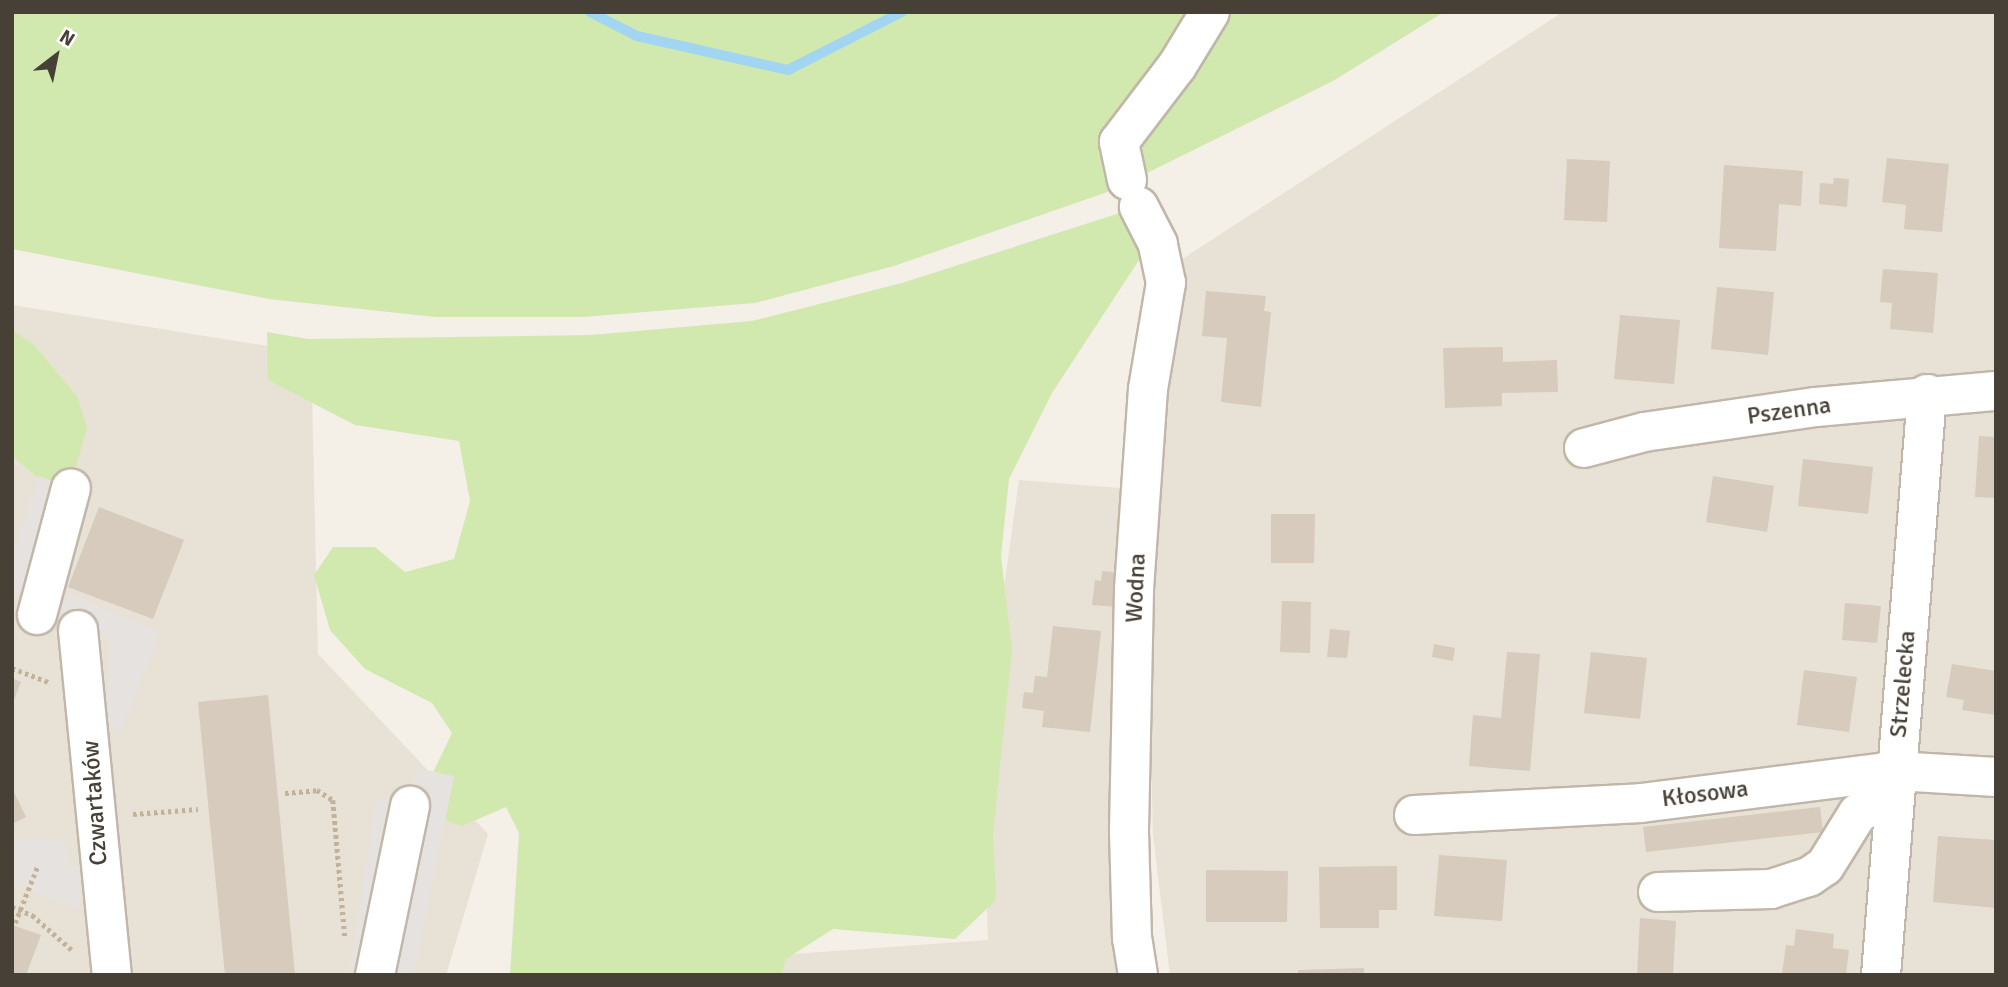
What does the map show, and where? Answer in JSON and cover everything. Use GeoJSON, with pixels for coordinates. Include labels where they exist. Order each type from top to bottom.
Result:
{"type":"FeatureCollection","features":[{"type":"Feature","properties":{"kind":"street","name":"Wodna"},"geometry":{"type":"LineString","coordinates":[[1138,975],[1132,939],[1129,830],[1134,589],[1148,388],[1166,283],[1158,244],[1133,194],[1119,142],[1177,66],[1210,12]]}},
{"type":"Feature","properties":{"kind":"street","name":"Pszenna"},"geometry":{"type":"LineString","coordinates":[[1584,448],[1644,432],[1927,394],[1996,391]]}},
{"type":"Feature","properties":{"kind":"street","name":"Strzelecka"},"geometry":{"type":"LineString","coordinates":[[1881,975],[1927,394]]}},
{"type":"Feature","properties":{"kind":"street"},"geometry":{"type":"LineString","coordinates":[[37,615],[71,488]]}},
{"type":"Feature","properties":{"kind":"street","name":"Czwartaków"},"geometry":{"type":"LineString","coordinates":[[78,630],[97,817],[97,967]]}},
{"type":"Feature","properties":{"kind":"street","name":"Kłosowa"},"geometry":{"type":"LineString","coordinates":[[1414,815],[1642,803],[1996,777]]}},
{"type":"Feature","properties":{"kind":"street"},"geometry":{"type":"LineString","coordinates":[[1658,892],[1771,890],[1809,877],[1825,866],[1858,813],[1895,783]]}},
{"type":"Feature","properties":{"kind":"street"},"geometry":{"type":"LineString","coordinates":[[375,975],[410,806]]}},
{"type":"Feature","properties":{"kind":"path"},"geometry":{"type":"LineString","coordinates":[[285,793],[317,790],[332,800],[346,946]]}},
{"type":"Feature","properties":{"kind":"path"},"geometry":{"type":"LineString","coordinates":[[97,817],[198,809]]}},
{"type":"Feature","properties":{"kind":"path"},"geometry":{"type":"LineString","coordinates":[[15,923],[38,865]]}},
{"type":"Feature","properties":{"kind":"path"},"geometry":{"type":"LineString","coordinates":[[12,907],[32,915],[97,967]]}},
{"type":"Feature","properties":{"kind":"shaded area"},"geometry":{"type":"Polygon","coordinates":[[[1563,12],[1996,12],[1996,377],[1907,382],[1869,975],[1170,975],[1153,835],[1147,597],[1176,263],[1563,12]]]}},
{"type":"Feature","properties":{"kind":"shaded area"},"geometry":{"type":"Polygon","coordinates":[[[12,305],[311,353],[318,654],[488,834],[446,975],[12,975],[12,305]]]}},
{"type":"Feature","properties":{"kind":"shaded area"},"geometry":{"type":"Polygon","coordinates":[[[1996,406],[1996,975],[1899,975],[1938,425],[1950,411],[1996,406]]]}},
{"type":"Feature","properties":{"kind":"shaded area"},"geometry":{"type":"Polygon","coordinates":[[[39,476],[63,485],[25,599],[12,594],[12,555],[39,476]]]}},
{"type":"Feature","properties":{"kind":"shaded area"},"geometry":{"type":"Polygon","coordinates":[[[1019,480],[1132,489],[1120,975],[763,975],[765,956],[988,940],[981,753],[1019,480]]]}},
{"type":"Feature","properties":{"kind":"shaded area"},"geometry":{"type":"Polygon","coordinates":[[[69,593],[160,632],[121,731],[107,728],[109,637],[61,613],[69,593]]]}},
{"type":"Feature","properties":{"kind":"shaded area"},"geometry":{"type":"Polygon","coordinates":[[[416,768],[454,776],[414,975],[349,975],[377,797],[410,801],[416,768]]]}},
{"type":"Feature","properties":{"kind":"shaded area"},"geometry":{"type":"Polygon","coordinates":[[[12,838],[65,842],[69,867],[79,867],[80,910],[12,883],[12,838]]]}},
{"type":"Feature","properties":{"kind":"green space"},"geometry":{"type":"Polygon","coordinates":[[[12,12],[1198,12],[1116,189],[894,266],[755,303],[583,317],[435,317],[269,299],[12,249],[12,12]]]}},
{"type":"Feature","properties":{"kind":"green space"},"geometry":{"type":"Polygon","coordinates":[[[1223,12],[1444,12],[1333,81],[1145,174],[1134,153],[1223,12]]]}},
{"type":"Feature","properties":{"kind":"green space"},"geometry":{"type":"Polygon","coordinates":[[[1126,211],[1145,251],[1052,393],[1009,479],[1001,556],[1012,650],[993,834],[996,900],[955,939],[833,929],[786,959],[781,975],[510,975],[519,833],[506,807],[462,826],[435,816],[425,789],[452,733],[432,703],[365,669],[330,630],[314,575],[333,547],[375,547],[405,572],[454,559],[470,501],[459,441],[355,425],[268,380],[267,332],[308,339],[591,335],[752,321],[902,283],[1126,211]]]}},
{"type":"Feature","properties":{"kind":"green space"},"geometry":{"type":"Polygon","coordinates":[[[12,330],[33,344],[77,396],[87,428],[76,466],[47,485],[12,456],[12,330]]]}},
{"type":"Feature","properties":{"kind":"building"},"geometry":{"type":"Polygon","coordinates":[[[1887,158],[1949,164],[1942,232],[1904,229],[1906,205],[1882,202],[1887,158]]]}},
{"type":"Feature","properties":{"kind":"building"},"geometry":{"type":"Polygon","coordinates":[[[1567,159],[1610,161],[1607,222],[1564,220],[1567,159]]]}},
{"type":"Feature","properties":{"kind":"building"},"geometry":{"type":"Polygon","coordinates":[[[1724,165],[1803,171],[1801,206],[1779,204],[1776,251],[1719,248],[1724,165]]]}},
{"type":"Feature","properties":{"kind":"building"},"geometry":{"type":"Polygon","coordinates":[[[1834,178],[1849,179],[1847,207],[1819,204],[1820,183],[1833,184],[1834,178]]]}},
{"type":"Feature","properties":{"kind":"building"},"geometry":{"type":"Polygon","coordinates":[[[1883,269],[1938,273],[1933,333],[1890,329],[1892,303],[1880,302],[1883,269]]]}},
{"type":"Feature","properties":{"kind":"building"},"geometry":{"type":"Polygon","coordinates":[[[1717,287],[1774,292],[1768,355],[1711,349],[1717,287]]]}},
{"type":"Feature","properties":{"kind":"building"},"geometry":{"type":"Polygon","coordinates":[[[1206,291],[1266,296],[1264,311],[1271,312],[1261,407],[1221,402],[1227,338],[1202,336],[1206,291]]]}},
{"type":"Feature","properties":{"kind":"building"},"geometry":{"type":"Polygon","coordinates":[[[1620,315],[1680,320],[1674,384],[1614,379],[1620,315]]]}},
{"type":"Feature","properties":{"kind":"building"},"geometry":{"type":"Polygon","coordinates":[[[1503,347],[1503,362],[1557,360],[1558,392],[1502,393],[1502,406],[1445,408],[1443,348],[1503,347]]]}},
{"type":"Feature","properties":{"kind":"building"},"geometry":{"type":"Polygon","coordinates":[[[1979,436],[1996,437],[1996,498],[1975,497],[1979,436]]]}},
{"type":"Feature","properties":{"kind":"building"},"geometry":{"type":"Polygon","coordinates":[[[1803,459],[1873,467],[1868,514],[1798,506],[1803,459]]]}},
{"type":"Feature","properties":{"kind":"building"},"geometry":{"type":"Polygon","coordinates":[[[1713,476],[1774,486],[1767,532],[1706,522],[1713,476]]]}},
{"type":"Feature","properties":{"kind":"building"},"geometry":{"type":"Polygon","coordinates":[[[99,507],[184,540],[153,619],[68,587],[99,507]]]}},
{"type":"Feature","properties":{"kind":"building"},"geometry":{"type":"Polygon","coordinates":[[[1271,514],[1315,514],[1314,563],[1271,563],[1271,514]]]}},
{"type":"Feature","properties":{"kind":"building"},"geometry":{"type":"Polygon","coordinates":[[[1102,571],[1122,573],[1119,607],[1092,605],[1095,580],[1101,581],[1102,571]]]}},
{"type":"Feature","properties":{"kind":"building"},"geometry":{"type":"Polygon","coordinates":[[[1282,601],[1311,602],[1310,653],[1280,652],[1282,601]]]}},
{"type":"Feature","properties":{"kind":"building"},"geometry":{"type":"Polygon","coordinates":[[[1845,603],[1881,606],[1877,643],[1842,640],[1845,603]]]}},
{"type":"Feature","properties":{"kind":"building"},"geometry":{"type":"Polygon","coordinates":[[[1053,626],[1101,631],[1090,732],[1042,727],[1044,711],[1022,708],[1024,692],[1033,693],[1035,676],[1047,677],[1053,626]]]}},
{"type":"Feature","properties":{"kind":"building"},"geometry":{"type":"Polygon","coordinates":[[[1330,629],[1350,631],[1347,658],[1327,657],[1330,629]]]}},
{"type":"Feature","properties":{"kind":"building"},"geometry":{"type":"Polygon","coordinates":[[[1434,644],[1455,648],[1453,661],[1432,657],[1434,644]]]}},
{"type":"Feature","properties":{"kind":"building"},"geometry":{"type":"Polygon","coordinates":[[[1507,652],[1540,654],[1530,771],[1469,766],[1473,715],[1501,718],[1507,652]]]}},
{"type":"Feature","properties":{"kind":"building"},"geometry":{"type":"Polygon","coordinates":[[[1591,652],[1647,658],[1640,719],[1584,713],[1591,652]]]}},
{"type":"Feature","properties":{"kind":"building"},"geometry":{"type":"Polygon","coordinates":[[[1952,664],[1996,671],[1996,715],[1962,710],[1964,700],[1946,697],[1952,664]]]}},
{"type":"Feature","properties":{"kind":"building"},"geometry":{"type":"Polygon","coordinates":[[[1804,670],[1857,677],[1849,732],[1797,725],[1804,670]]]}},
{"type":"Feature","properties":{"kind":"building"},"geometry":{"type":"Polygon","coordinates":[[[12,678],[21,682],[12,705],[12,678]]]}},
{"type":"Feature","properties":{"kind":"building"},"geometry":{"type":"Polygon","coordinates":[[[268,695],[295,975],[225,975],[198,702],[268,695]]]}},
{"type":"Feature","properties":{"kind":"building"},"geometry":{"type":"Polygon","coordinates":[[[12,788],[26,817],[12,824],[12,788]]]}},
{"type":"Feature","properties":{"kind":"building"},"geometry":{"type":"Polygon","coordinates":[[[1820,807],[1823,832],[1646,852],[1643,827],[1820,807]]]}},
{"type":"Feature","properties":{"kind":"building"},"geometry":{"type":"Polygon","coordinates":[[[1938,836],[1996,840],[1996,908],[1933,902],[1938,836]]]}},
{"type":"Feature","properties":{"kind":"building"},"geometry":{"type":"Polygon","coordinates":[[[1439,855],[1507,860],[1502,921],[1434,916],[1439,855]]]}},
{"type":"Feature","properties":{"kind":"building"},"geometry":{"type":"Polygon","coordinates":[[[1397,866],[1397,910],[1379,910],[1379,928],[1320,928],[1319,867],[1397,866]]]}},
{"type":"Feature","properties":{"kind":"building"},"geometry":{"type":"Polygon","coordinates":[[[1206,870],[1288,871],[1287,922],[1206,922],[1206,870]]]}},
{"type":"Feature","properties":{"kind":"building"},"geometry":{"type":"Polygon","coordinates":[[[1640,918],[1676,921],[1673,975],[1637,975],[1640,918]]]}},
{"type":"Feature","properties":{"kind":"building"},"geometry":{"type":"Polygon","coordinates":[[[12,925],[41,935],[26,975],[12,975],[12,925]]]}},
{"type":"Feature","properties":{"kind":"building"},"geometry":{"type":"Polygon","coordinates":[[[1796,929],[1834,934],[1833,948],[1849,950],[1846,975],[1782,975],[1786,945],[1794,946],[1796,929]]]}},
{"type":"Feature","properties":{"kind":"building"},"geometry":{"type":"Polygon","coordinates":[[[1364,968],[1364,975],[1298,975],[1298,970],[1364,968]]]}},
{"type":"Feature","properties":{"kind":"waterway"},"geometry":{"type":"LineString","coordinates":[[590,12],[637,36],[788,70],[902,12]]}}]}
